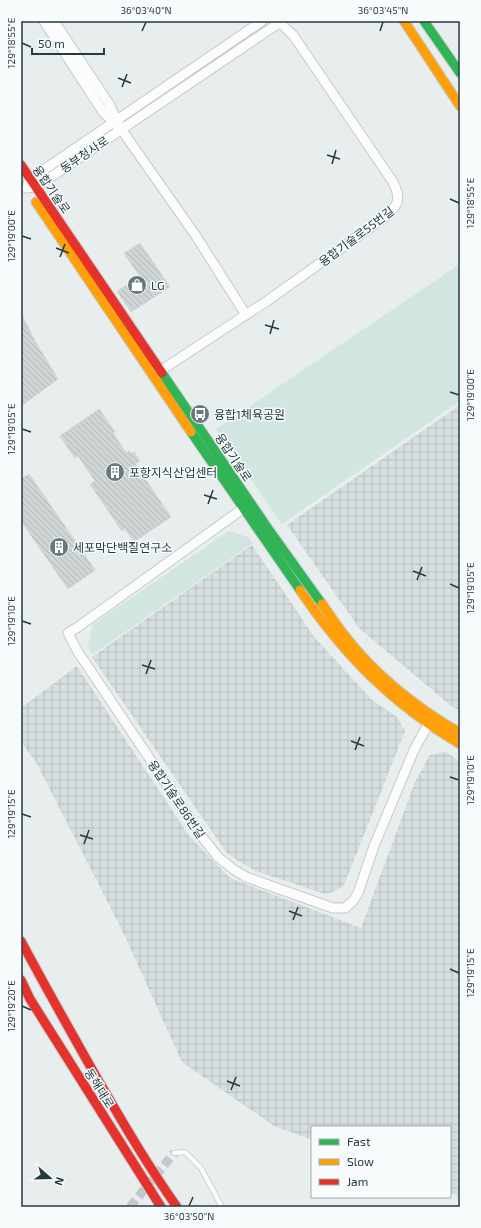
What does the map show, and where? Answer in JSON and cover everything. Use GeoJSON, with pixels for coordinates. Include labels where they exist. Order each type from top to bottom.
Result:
{"type":"FeatureCollection","features":[{"type":"Feature","properties":{"kind":"street"},"geometry":{"type":"LineString","coordinates":[[44,21],[103,112],[115,121]]}},
{"type":"Feature","properties":{"kind":"street"},"geometry":{"type":"LineString","coordinates":[[54,21],[108,104],[115,121],[196,236],[246,314]]}},
{"type":"Feature","properties":{"kind":"street","name":"동부청사로"},"geometry":{"type":"LineString","coordinates":[[28,183],[115,121],[262,21]]}},
{"type":"Feature","properties":{"kind":"street","name":"동부청사로"},"geometry":{"type":"LineString","coordinates":[[28,183],[121,129],[280,21]]}},
{"type":"Feature","properties":{"kind":"street","name":"융합기술로55번길"},"geometry":{"type":"LineString","coordinates":[[152,376],[246,314],[384,217],[395,208],[398,201],[397,191],[393,182],[296,38],[280,21]]}},
{"type":"Feature","properties":{"kind":"street"},"geometry":{"type":"LineString","coordinates":[[404,21],[460,106]]}},
{"type":"Feature","properties":{"kind":"street"},"geometry":{"type":"LineString","coordinates":[[424,21],[460,73]]}},
{"type":"Feature","properties":{"kind":"street","name":"융합기술로"},"geometry":{"type":"LineString","coordinates":[[21,166],[28,183],[152,376],[346,637],[380,674],[430,720],[460,744]]}},
{"type":"Feature","properties":{"kind":"street","name":"융합기술로"},"geometry":{"type":"LineString","coordinates":[[28,183],[161,370],[247,505]]}},
{"type":"Feature","properties":{"kind":"street","name":"융합기술로86번길"},"geometry":{"type":"LineString","coordinates":[[247,505],[78,627],[68,632],[87,665],[195,827],[218,857],[246,877],[333,908],[345,908],[353,901],[358,893],[374,846],[414,750],[430,720]]}},
{"type":"Feature","properties":{"kind":"street","name":"융합기술로"},"geometry":{"type":"LineString","coordinates":[[430,720],[460,733]]}},
{"type":"Feature","properties":{"kind":"street"},"geometry":{"type":"LineString","coordinates":[[21,941],[51,998],[147,1164],[177,1207]]}},
{"type":"Feature","properties":{"kind":"street","name":"동해대로"},"geometry":{"type":"LineString","coordinates":[[21,980],[30,999],[161,1207]]}},
{"type":"Feature","properties":{"kind":"street"},"geometry":{"type":"LineString","coordinates":[[127,1153],[157,1207]]}},
{"type":"Feature","properties":{"kind":"street"},"geometry":{"type":"LineString","coordinates":[[147,1164],[167,1188],[188,1207]]}},
{"type":"Feature","properties":{"kind":"lane"},"geometry":{"type":"LineString","coordinates":[[174,1153],[185,1152],[202,1168],[222,1207]]}},
{"type":"Feature","properties":{"kind":"shaded area"},"geometry":{"type":"Polygon","coordinates":[[[460,264],[460,401],[282,524],[216,429],[460,264]]]}},
{"type":"Feature","properties":{"kind":"shaded area"},"geometry":{"type":"Polygon","coordinates":[[[460,405],[460,711],[450,705],[359,628],[287,525],[460,405]]]}},
{"type":"Feature","properties":{"kind":"shaded area"},"geometry":{"type":"Polygon","coordinates":[[[229,531],[248,537],[253,543],[92,655],[88,646],[93,624],[229,531]]]}},
{"type":"Feature","properties":{"kind":"shaded area"},"geometry":{"type":"Polygon","coordinates":[[[252,545],[315,638],[372,700],[397,717],[405,731],[344,885],[335,891],[325,894],[256,871],[226,852],[92,657],[252,545]]]}},
{"type":"Feature","properties":{"kind":"shaded area"},"geometry":{"type":"Polygon","coordinates":[[[77,666],[189,836],[230,878],[361,928],[415,782],[430,755],[446,752],[460,761],[460,1197],[451,1193],[451,1126],[311,1126],[311,1140],[274,1126],[182,1062],[123,932],[37,764],[21,742],[21,708],[77,666]]]}},
{"type":"Feature","properties":{"kind":"building"},"geometry":{"type":"Polygon","coordinates":[[[140,243],[170,287],[131,312],[117,291],[140,277],[124,253],[140,243]]]}},
{"type":"Feature","properties":{"kind":"building"},"geometry":{"type":"Polygon","coordinates":[[[21,313],[35,341],[58,379],[21,406],[21,313]]]}},
{"type":"Feature","properties":{"kind":"building","name":"포항지식산업센터"},"geometry":{"type":"Polygon","coordinates":[[[99,409],[115,432],[113,433],[126,453],[129,451],[131,454],[134,452],[140,461],[135,464],[171,517],[134,542],[125,529],[122,531],[90,484],[95,481],[78,456],[75,458],[60,436],[99,409]]]}},
{"type":"Feature","properties":{"kind":"building","name":"세포막단백질연구소"},"geometry":{"type":"Polygon","coordinates":[[[29,474],[95,570],[68,589],[21,521],[21,479],[29,474]]]}},
{"type":"Feature","properties":{"kind":"tunnel"},"geometry":{"type":"LineString","coordinates":[[130,1207],[174,1153]]}},
{"type":"Feature","properties":{"kind":"traffic: fast"},"geometry":{"type":"LineString","coordinates":[[424,21],[460,73]]}},
{"type":"Feature","properties":{"kind":"traffic: fast"},"geometry":{"type":"LineString","coordinates":[[162,373],[269,530],[322,604]]}},
{"type":"Feature","properties":{"kind":"traffic: fast"},"geometry":{"type":"LineString","coordinates":[[191,432],[300,590]]}},
{"type":"Feature","properties":{"kind":"traffic: slow"},"geometry":{"type":"LineString","coordinates":[[404,21],[460,106]]}},
{"type":"Feature","properties":{"kind":"traffic: slow"},"geometry":{"type":"LineString","coordinates":[[36,202],[191,432]]}},
{"type":"Feature","properties":{"kind":"traffic: slow"},"geometry":{"type":"LineString","coordinates":[[300,590],[334,636],[371,676],[412,712],[435,729],[460,744]]}},
{"type":"Feature","properties":{"kind":"traffic: slow"},"geometry":{"type":"LineString","coordinates":[[322,604],[342,632],[370,665],[413,702],[460,733]]}},
{"type":"Feature","properties":{"kind":"traffic: jam"},"geometry":{"type":"LineString","coordinates":[[21,165],[162,373]]}},
{"type":"Feature","properties":{"kind":"traffic: jam"},"geometry":{"type":"LineString","coordinates":[[21,941],[98,1080],[146,1160],[177,1207]]}},
{"type":"Feature","properties":{"kind":"traffic: jam"},"geometry":{"type":"LineString","coordinates":[[21,980],[30,999],[161,1207]]}},
{"type":"Feature","properties":{"kind":"place","name":"LG"},"geometry":{"type":"Point","coordinates":[137,285]}},
{"type":"Feature","properties":{"kind":"place","name":"융합1체육공원"},"geometry":{"type":"Point","coordinates":[200,414]}},
{"type":"Feature","properties":{"kind":"place","name":"포항지식산업센터"},"geometry":{"type":"Point","coordinates":[115,472]}},
{"type":"Feature","properties":{"kind":"place","name":"세포막단백질연구소"},"geometry":{"type":"Point","coordinates":[59,547]}}]}
